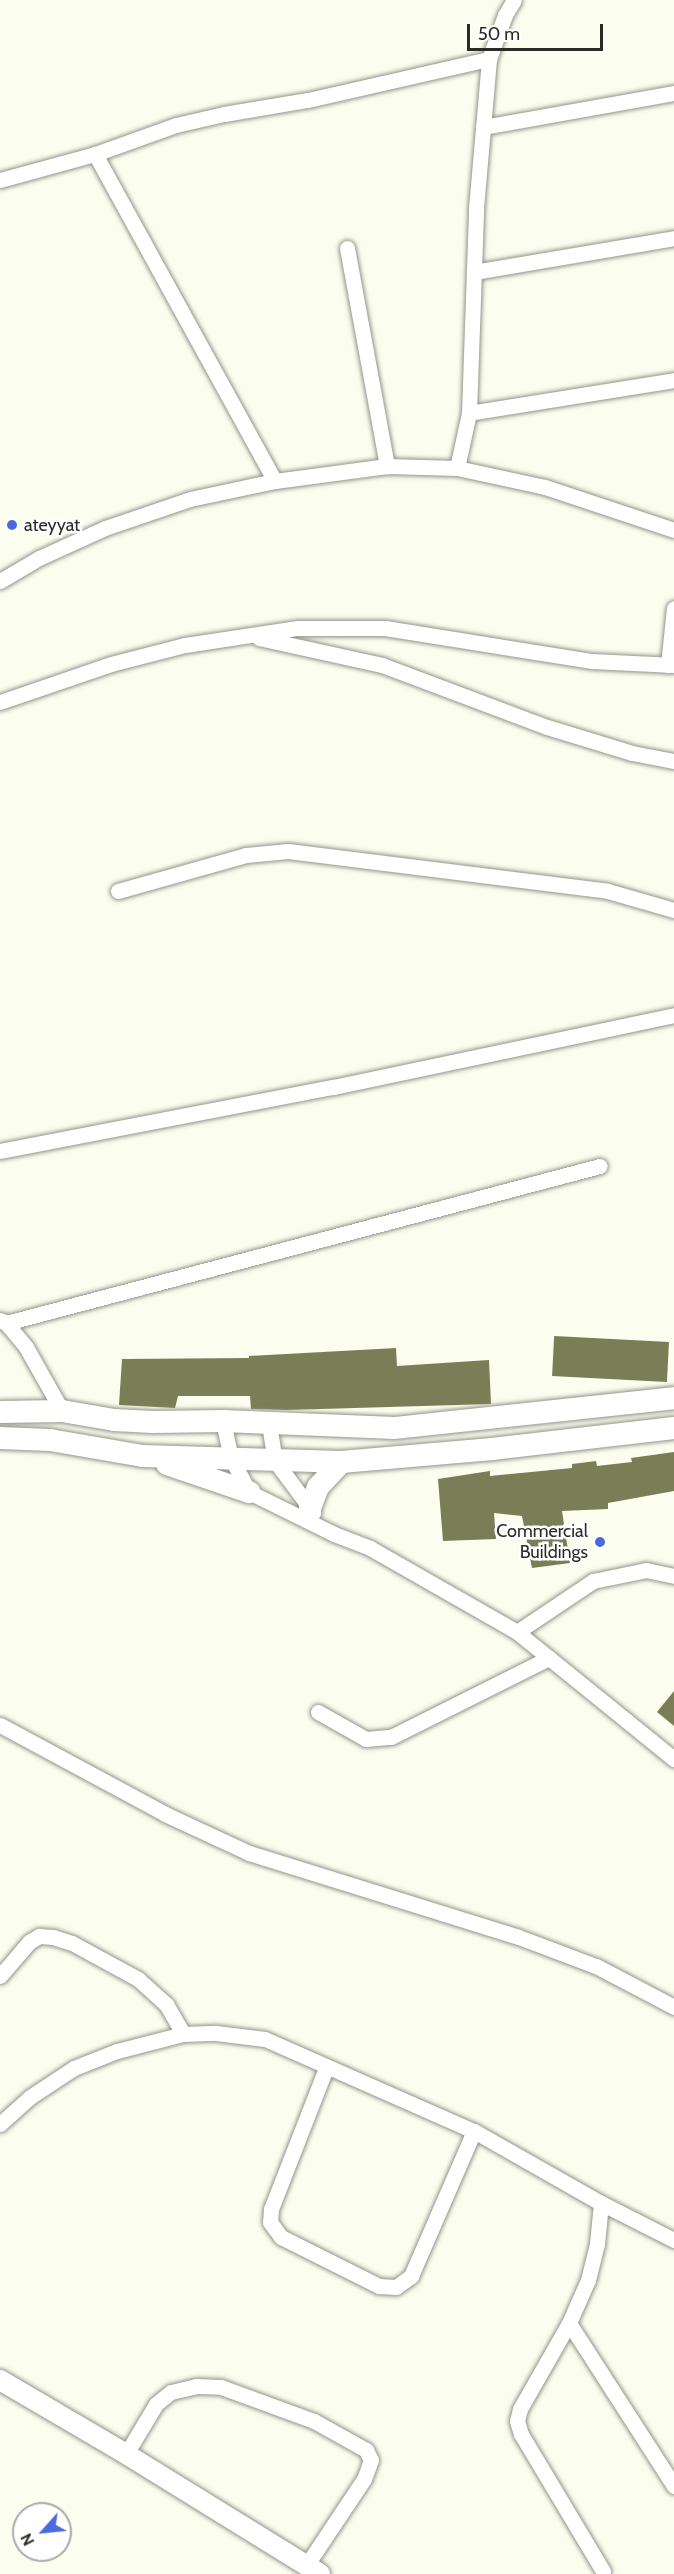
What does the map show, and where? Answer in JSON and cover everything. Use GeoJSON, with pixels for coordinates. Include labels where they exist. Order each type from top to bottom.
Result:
{"type":"FeatureCollection","features":[{"type":"Feature","properties":{"kind":"main road"},"geometry":{"type":"LineString","coordinates":[[0,1412],[62,1411],[114,1420],[223,1421],[395,1428],[674,1398]]}},
{"type":"Feature","properties":{"kind":"main road"},"geometry":{"type":"LineString","coordinates":[[0,1438],[50,1440],[143,1456],[341,1462],[492,1449],[674,1428]]}},
{"type":"Feature","properties":{"kind":"main road"},"geometry":{"type":"LineString","coordinates":[[143,1456],[249,1492]]}},
{"type":"Feature","properties":{"kind":"main road"},"geometry":{"type":"LineString","coordinates":[[310,1508],[318,1487],[341,1462]]}},
{"type":"Feature","properties":{"kind":"street"},"geometry":{"type":"LineString","coordinates":[[457,468],[469,413],[474,272],[489,59],[505,15],[514,0]]}},
{"type":"Feature","properties":{"kind":"street"},"geometry":{"type":"LineString","coordinates":[[0,180],[95,154],[149,134],[205,118],[308,100],[489,59]]}},
{"type":"Feature","properties":{"kind":"street"},"geometry":{"type":"LineString","coordinates":[[483,127],[674,93]]}},
{"type":"Feature","properties":{"kind":"street"},"geometry":{"type":"LineString","coordinates":[[95,154],[275,481]]}},
{"type":"Feature","properties":{"kind":"street"},"geometry":{"type":"LineString","coordinates":[[474,272],[674,238]]}},
{"type":"Feature","properties":{"kind":"street"},"geometry":{"type":"LineString","coordinates":[[347,248],[387,466]]}},
{"type":"Feature","properties":{"kind":"street"},"geometry":{"type":"LineString","coordinates":[[469,413],[674,380]]}},
{"type":"Feature","properties":{"kind":"street"},"geometry":{"type":"LineString","coordinates":[[0,581],[39,558],[105,528],[190,498],[275,481],[387,466],[457,468],[545,487],[674,530]]}},
{"type":"Feature","properties":{"kind":"street"},"geometry":{"type":"LineString","coordinates":[[0,702],[111,664],[185,645],[298,628],[385,628],[592,661],[671,665],[674,608]]}},
{"type":"Feature","properties":{"kind":"street"},"geometry":{"type":"LineString","coordinates":[[250,636],[382,665],[547,727],[632,753],[674,761]]}},
{"type":"Feature","properties":{"kind":"street"},"geometry":{"type":"LineString","coordinates":[[118,891],[246,855],[288,851],[608,891],[674,910]]}},
{"type":"Feature","properties":{"kind":"street"},"geometry":{"type":"LineString","coordinates":[[0,1150],[322,1089],[674,1015]]}},
{"type":"Feature","properties":{"kind":"street"},"geometry":{"type":"LineString","coordinates":[[62,1411],[26,1347],[3,1322],[600,1166]]}},
{"type":"Feature","properties":{"kind":"street"},"geometry":{"type":"LineString","coordinates":[[223,1421],[231,1458],[249,1492],[333,1534],[370,1548],[517,1632],[674,1759]]}},
{"type":"Feature","properties":{"kind":"street"},"geometry":{"type":"LineString","coordinates":[[269,1424],[275,1461],[310,1508],[333,1534]]}},
{"type":"Feature","properties":{"kind":"street"},"geometry":{"type":"LineString","coordinates":[[517,1632],[593,1581],[646,1570],[674,1576]]}},
{"type":"Feature","properties":{"kind":"street"},"geometry":{"type":"LineString","coordinates":[[318,1712],[366,1739],[383,1739],[549,1658]]}},
{"type":"Feature","properties":{"kind":"street"},"geometry":{"type":"LineString","coordinates":[[0,1725],[144,1804],[249,1853],[516,1936],[596,1966],[674,2007]]}},
{"type":"Feature","properties":{"kind":"street"},"geometry":{"type":"LineString","coordinates":[[0,1976],[29,1942],[39,1936],[53,1937],[72,1943],[138,1979],[166,2004],[183,2034]]}},
{"type":"Feature","properties":{"kind":"street"},"geometry":{"type":"LineString","coordinates":[[0,2124],[30,2097],[74,2068],[117,2051],[183,2034],[216,2033],[265,2039],[292,2049],[326,2068],[474,2131],[601,2203],[674,2240]]}},
{"type":"Feature","properties":{"kind":"street"},"geometry":{"type":"LineString","coordinates":[[326,2068],[271,2209],[270,2222],[281,2237],[379,2286],[396,2287],[411,2276],[474,2131]]}},
{"type":"Feature","properties":{"kind":"street"},"geometry":{"type":"LineString","coordinates":[[601,2203],[592,2266],[569,2323],[520,2409],[517,2421],[521,2434],[603,2571]]}},
{"type":"Feature","properties":{"kind":"street"},"geometry":{"type":"LineString","coordinates":[[569,2323],[674,2486]]}},
{"type":"Feature","properties":{"kind":"street"},"geometry":{"type":"LineString","coordinates":[[0,2380],[126,2454],[313,2570],[371,2460],[366,2450],[314,2421],[221,2387],[196,2386],[171,2392],[156,2404],[126,2454]]}},
{"type":"Feature","properties":{"kind":"building"},"geometry":{"type":"Polygon","coordinates":[[[554,1336],[669,1342],[667,1382],[552,1376],[554,1336]]]}},
{"type":"Feature","properties":{"kind":"building"},"geometry":{"type":"Polygon","coordinates":[[[396,1348],[397,1366],[489,1360],[491,1404],[287,1410],[251,1409],[250,1396],[178,1396],[175,1408],[119,1405],[122,1359],[249,1358],[249,1356],[396,1348]]]}},
{"type":"Feature","properties":{"kind":"building"},"geometry":{"type":"Polygon","coordinates":[[[674,1452],[674,1491],[608,1503],[608,1509],[562,1511],[570,1563],[532,1568],[522,1516],[494,1513],[496,1539],[443,1541],[438,1479],[490,1471],[490,1476],[572,1468],[572,1464],[596,1461],[597,1466],[632,1462],[631,1458],[674,1452]]]}},
{"type":"Feature","properties":{"kind":"building"},"geometry":{"type":"Polygon","coordinates":[[[674,1691],[674,1726],[657,1712],[674,1691]]]}},
{"type":"Feature","properties":{"kind":"place","name":"ateyyat"},"geometry":{"type":"Point","coordinates":[12,525]}},
{"type":"Feature","properties":{"kind":"place","name":"Commercial Buildings"},"geometry":{"type":"Point","coordinates":[600,1542]}}]}
